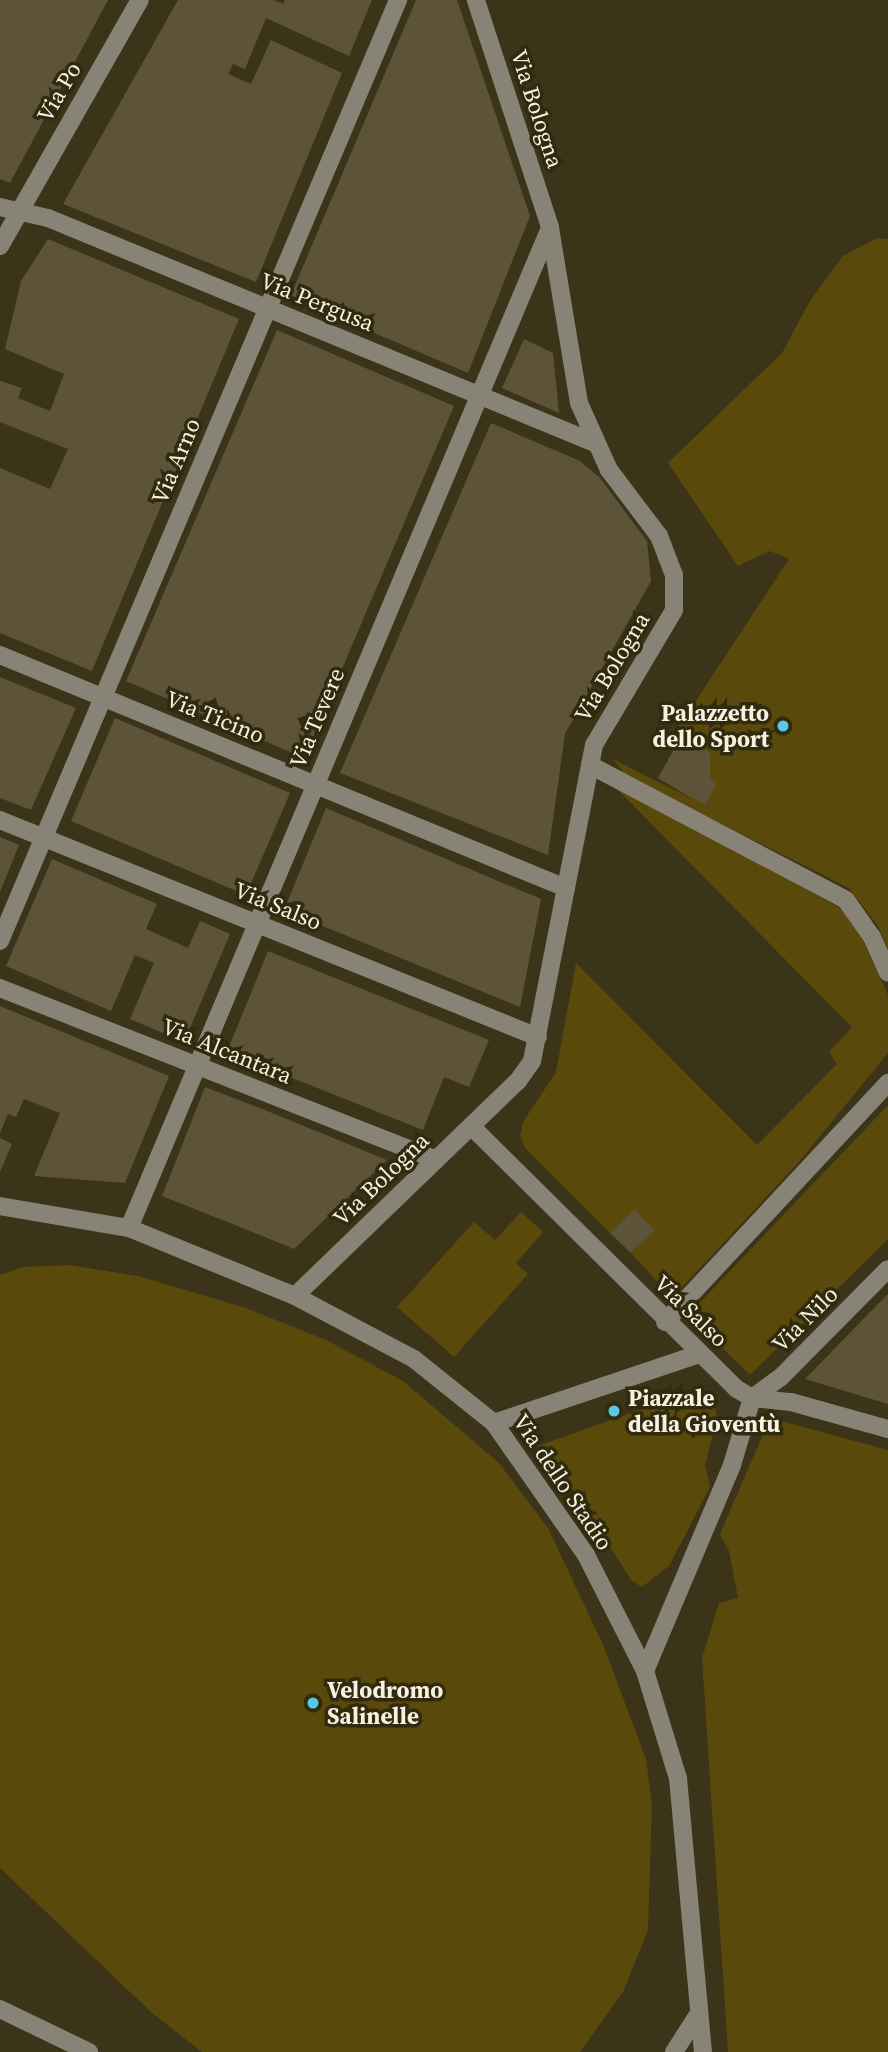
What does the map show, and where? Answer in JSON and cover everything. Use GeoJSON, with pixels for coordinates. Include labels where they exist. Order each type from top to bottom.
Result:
{"type":"FeatureCollection","features":[{"type":"Feature","properties":{"kind":"street","name":"Via Po"},"geometry":{"type":"LineString","coordinates":[[0,246],[140,0]]}},
{"type":"Feature","properties":{"kind":"street","name":"Via Arno"},"geometry":{"type":"LineString","coordinates":[[0,941],[398,0]]}},
{"type":"Feature","properties":{"kind":"street","name":"Via Bologna"},"geometry":{"type":"LineString","coordinates":[[295,1296],[518,1081],[532,1061],[594,745],[674,610],[674,575],[659,536],[609,470],[579,403],[550,227],[476,0]]}},
{"type":"Feature","properties":{"kind":"street","name":"Via Pergusa"},"geometry":{"type":"LineString","coordinates":[[0,207],[21,208],[595,443]]}},
{"type":"Feature","properties":{"kind":"street","name":"Via Tevere"},"geometry":{"type":"LineString","coordinates":[[129,1228],[550,227]]}},
{"type":"Feature","properties":{"kind":"street","name":"Via Ticino"},"geometry":{"type":"LineString","coordinates":[[0,655],[566,888]]}},
{"type":"Feature","properties":{"kind":"street"},"geometry":{"type":"LineString","coordinates":[[590,765],[846,900],[872,937],[888,973]]}},
{"type":"Feature","properties":{"kind":"street","name":"Via Salso"},"geometry":{"type":"LineString","coordinates":[[0,820],[537,1037]]}},
{"type":"Feature","properties":{"kind":"street","name":"Via Alcantara"},"geometry":{"type":"LineString","coordinates":[[0,988],[436,1160]]}},
{"type":"Feature","properties":{"kind":"street"},"geometry":{"type":"LineString","coordinates":[[665,1322],[888,1083]]}},
{"type":"Feature","properties":{"kind":"street","name":"Via Salso"},"geometry":{"type":"LineString","coordinates":[[471,1126],[665,1322],[752,1398]]}},
{"type":"Feature","properties":{"kind":"street","name":"Via dello Stadio"},"geometry":{"type":"LineString","coordinates":[[0,1206],[129,1228],[295,1296],[414,1359],[494,1423],[586,1555],[645,1671],[678,1778],[703,2052]]}},
{"type":"Feature","properties":{"kind":"street","name":"Via Nilo"},"geometry":{"type":"LineString","coordinates":[[752,1398],[780,1378],[888,1269]]}},
{"type":"Feature","properties":{"kind":"street"},"geometry":{"type":"LineString","coordinates":[[494,1423],[699,1354]]}},
{"type":"Feature","properties":{"kind":"street"},"geometry":{"type":"LineString","coordinates":[[645,1671],[732,1465],[752,1398],[791,1402],[888,1429]]}},
{"type":"Feature","properties":{"kind":"street"},"geometry":{"type":"LineString","coordinates":[[0,2009],[89,2052]]}},
{"type":"Feature","properties":{"kind":"street"},"geometry":{"type":"LineString","coordinates":[[674,2052],[699,2013]]}},
{"type":"Feature","properties":{"kind":"shaded area"},"geometry":{"type":"Polygon","coordinates":[[[877,238],[888,239],[888,950],[878,926],[849,888],[626,776],[613,759],[690,798],[658,778],[681,736],[676,731],[789,559],[770,551],[738,566],[668,463],[782,353],[810,301],[843,256],[877,238]]]}},
{"type":"Feature","properties":{"kind":"shaded area"},"geometry":{"type":"Polygon","coordinates":[[[609,781],[842,909],[856,925],[888,995],[888,1053],[798,1163],[672,1298],[631,1253],[654,1229],[634,1209],[610,1233],[525,1148],[520,1136],[523,1122],[556,1072],[576,963],[757,1145],[837,1064],[829,1052],[852,1027],[609,781]]]}},
{"type":"Feature","properties":{"kind":"shaded area"},"geometry":{"type":"Polygon","coordinates":[[[888,1105],[888,1239],[750,1375],[688,1315],[888,1105]]]}},
{"type":"Feature","properties":{"kind":"shaded area"},"geometry":{"type":"Polygon","coordinates":[[[521,1212],[543,1232],[516,1263],[528,1274],[454,1357],[397,1307],[474,1222],[495,1240],[521,1212]]]}},
{"type":"Feature","properties":{"kind":"shaded area","name":"Velodromo Salinelle"},"geometry":{"type":"Polygon","coordinates":[[[69,1265],[138,1276],[246,1308],[326,1340],[403,1381],[499,1463],[548,1528],[604,1647],[646,1759],[652,1805],[648,1930],[623,1992],[580,2052],[202,2052],[152,2013],[0,1868],[0,1275],[23,1267],[69,1265]]]}},
{"type":"Feature","properties":{"kind":"shaded area"},"geometry":{"type":"Polygon","coordinates":[[[698,1389],[713,1402],[717,1416],[705,1466],[710,1487],[669,1566],[642,1587],[632,1581],[577,1495],[538,1446],[698,1389]]]}},
{"type":"Feature","properties":{"kind":"shaded area"},"geometry":{"type":"Polygon","coordinates":[[[770,1418],[888,1450],[888,2052],[728,2052],[702,1658],[719,1603],[738,1598],[729,1551],[720,1534],[770,1418]]]}},
{"type":"Feature","properties":{"kind":"building"},"geometry":{"type":"Polygon","coordinates":[[[0,0],[108,0],[10,183],[0,179],[0,0]]]}},
{"type":"Feature","properties":{"kind":"building"},"geometry":{"type":"Polygon","coordinates":[[[178,0],[274,0],[283,4],[285,0],[372,0],[349,56],[266,18],[245,69],[233,64],[228,74],[251,84],[271,40],[342,73],[256,282],[63,204],[178,0]]]}},
{"type":"Feature","properties":{"kind":"building"},"geometry":{"type":"Polygon","coordinates":[[[416,0],[457,0],[530,216],[468,373],[290,297],[416,0]]]}},
{"type":"Feature","properties":{"kind":"building"},"geometry":{"type":"Polygon","coordinates":[[[48,239],[239,319],[92,671],[0,633],[0,468],[50,489],[68,449],[0,422],[0,381],[22,388],[18,398],[50,411],[64,374],[5,349],[21,281],[48,239]]]}},
{"type":"Feature","properties":{"kind":"building"},"geometry":{"type":"Polygon","coordinates":[[[277,330],[454,406],[304,758],[126,681],[277,330]]]}},
{"type":"Feature","properties":{"kind":"building"},"geometry":{"type":"Polygon","coordinates":[[[524,339],[553,353],[559,413],[502,388],[524,339]]]}},
{"type":"Feature","properties":{"kind":"building"},"geometry":{"type":"Polygon","coordinates":[[[491,423],[580,461],[600,478],[647,541],[651,581],[565,734],[548,855],[340,773],[491,423]]]}},
{"type":"Feature","properties":{"kind":"building"},"geometry":{"type":"Polygon","coordinates":[[[0,677],[76,708],[31,810],[0,798],[0,677]]]}},
{"type":"Feature","properties":{"kind":"building"},"geometry":{"type":"Polygon","coordinates":[[[115,718],[290,793],[246,895],[71,821],[115,718]]]}},
{"type":"Feature","properties":{"kind":"building"},"geometry":{"type":"Polygon","coordinates":[[[682,735],[710,753],[710,777],[717,784],[705,805],[658,778],[682,735]]]}},
{"type":"Feature","properties":{"kind":"building"},"geometry":{"type":"Polygon","coordinates":[[[326,808],[541,899],[520,1007],[284,910],[326,808]]]}},
{"type":"Feature","properties":{"kind":"building"},"geometry":{"type":"Polygon","coordinates":[[[0,837],[19,845],[0,892],[0,837]]]}},
{"type":"Feature","properties":{"kind":"building"},"geometry":{"type":"Polygon","coordinates":[[[52,859],[157,904],[146,929],[188,948],[200,921],[230,934],[184,1042],[130,1019],[154,963],[135,955],[111,1011],[6,966],[52,859]]]}},
{"type":"Feature","properties":{"kind":"building"},"geometry":{"type":"Polygon","coordinates":[[[268,951],[489,1040],[469,1087],[444,1077],[423,1130],[227,1052],[268,951]]]}},
{"type":"Feature","properties":{"kind":"building"},"geometry":{"type":"Polygon","coordinates":[[[0,1006],[169,1076],[125,1183],[34,1176],[60,1113],[24,1099],[16,1117],[8,1114],[0,1133],[0,1006]]]}},
{"type":"Feature","properties":{"kind":"building"},"geometry":{"type":"Polygon","coordinates":[[[205,1087],[387,1160],[294,1249],[162,1196],[205,1087]]]}},
{"type":"Feature","properties":{"kind":"building"},"geometry":{"type":"Polygon","coordinates":[[[0,1138],[12,1144],[0,1172],[0,1138]]]}},
{"type":"Feature","properties":{"kind":"building"},"geometry":{"type":"Polygon","coordinates":[[[634,1209],[655,1230],[631,1253],[610,1233],[634,1209]]]}},
{"type":"Feature","properties":{"kind":"building"},"geometry":{"type":"Polygon","coordinates":[[[888,1294],[888,1404],[805,1379],[877,1305],[888,1294]]]}},
{"type":"Feature","properties":{"kind":"place","name":"Palazzetto dello Sport"},"geometry":{"type":"Point","coordinates":[783,726]}},
{"type":"Feature","properties":{"kind":"place","name":"Piazzale della Gioventù"},"geometry":{"type":"Point","coordinates":[614,1411]}},
{"type":"Feature","properties":{"kind":"place","name":"Velodromo Salinelle"},"geometry":{"type":"Point","coordinates":[313,1703]}}]}
